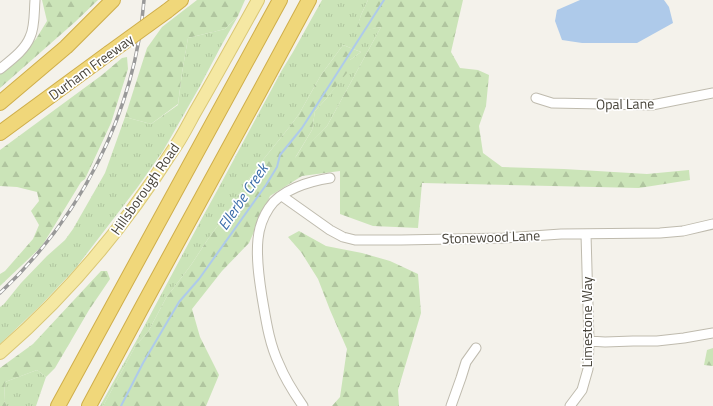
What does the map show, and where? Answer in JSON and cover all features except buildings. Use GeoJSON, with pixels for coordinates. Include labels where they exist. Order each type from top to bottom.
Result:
{"type":"FeatureCollection","features":[{"type":"Feature","properties":{"kind":"highway","name":"Durham Freeway"},"geometry":{"type":"LineString","coordinates":[[0,103],[66,47],[113,0]]}},
{"type":"Feature","properties":{"kind":"highway","name":"Durham Freeway"},"geometry":{"type":"LineString","coordinates":[[0,134],[181,0]]}},
{"type":"Feature","properties":{"kind":"highway"},"geometry":{"type":"LineString","coordinates":[[58,406],[280,0]]}},
{"type":"Feature","properties":{"kind":"highway"},"geometry":{"type":"LineString","coordinates":[[89,406],[140,309],[309,0]]}},
{"type":"Feature","properties":{"kind":"main road","name":"Hillsborough Road"},"geometry":{"type":"LineString","coordinates":[[0,353],[53,304],[96,255],[133,209],[172,152],[258,0]]}},
{"type":"Feature","properties":{"kind":"street"},"geometry":{"type":"LineString","coordinates":[[0,69],[27,44],[33,25],[34,0]]}},
{"type":"Feature","properties":{"kind":"street","name":"Opal Lane"},"geometry":{"type":"LineString","coordinates":[[536,98],[552,103],[652,105],[713,93]]}},
{"type":"Feature","properties":{"kind":"street"},"geometry":{"type":"LineString","coordinates":[[303,406],[288,384],[282,372],[272,347],[267,328],[259,275],[259,232],[261,223],[272,203],[290,190],[316,180],[330,178]]}},
{"type":"Feature","properties":{"kind":"street","name":"Stonewood Lane"},"geometry":{"type":"LineString","coordinates":[[282,196],[330,230],[343,237],[355,240],[504,238],[561,234],[660,233],[683,231],[713,224]]}},
{"type":"Feature","properties":{"kind":"street","name":"Limestone Way"},"geometry":{"type":"LineString","coordinates":[[570,406],[582,390],[588,369],[589,341],[586,234]]}},
{"type":"Feature","properties":{"kind":"street"},"geometry":{"type":"LineString","coordinates":[[589,341],[657,341],[713,333]]}},
{"type":"Feature","properties":{"kind":"street"},"geometry":{"type":"LineString","coordinates":[[451,406],[462,378],[466,362],[476,348]]}},
{"type":"Feature","properties":{"kind":"green space"},"geometry":{"type":"Polygon","coordinates":[[[42,0],[98,0],[0,88],[0,73],[11,66],[36,39],[47,21],[42,0]]]}},
{"type":"Feature","properties":{"kind":"green space"},"geometry":{"type":"Polygon","coordinates":[[[197,0],[245,0],[238,16],[225,29],[188,38],[178,104],[151,124],[125,117],[147,48],[162,27],[197,0]]]}},
{"type":"Feature","properties":{"kind":"green space"},"geometry":{"type":"Polygon","coordinates":[[[322,0],[368,0],[361,15],[356,32],[381,27],[327,126],[294,160],[312,130],[315,111],[350,68],[350,60],[361,52],[343,45],[321,75],[299,114],[254,171],[191,265],[166,298],[148,332],[136,345],[103,406],[100,406],[282,70],[322,0]]]}},
{"type":"Feature","properties":{"kind":"green space"},"geometry":{"type":"Polygon","coordinates":[[[368,0],[463,0],[451,52],[460,68],[478,70],[489,75],[486,106],[479,126],[483,153],[502,167],[647,174],[689,170],[690,180],[639,188],[422,183],[418,228],[373,226],[340,214],[340,171],[302,176],[270,196],[249,243],[222,271],[192,309],[200,337],[219,375],[206,406],[103,406],[136,345],[148,332],[166,298],[191,265],[254,171],[299,114],[321,75],[343,45],[361,52],[350,60],[351,68],[315,111],[312,130],[295,158],[327,126],[381,27],[355,33],[368,0]]]}},
{"type":"Feature","properties":{"kind":"green space"},"geometry":{"type":"Polygon","coordinates":[[[238,16],[163,151],[137,188],[75,269],[40,306],[0,344],[0,307],[47,256],[65,240],[73,229],[105,173],[125,117],[151,124],[178,105],[188,38],[225,29],[238,16]]]}},
{"type":"Feature","properties":{"kind":"green space"},"geometry":{"type":"Polygon","coordinates":[[[127,57],[128,69],[111,123],[85,179],[81,182],[42,246],[0,286],[0,274],[5,271],[33,239],[39,225],[31,211],[39,201],[37,192],[17,187],[0,186],[0,150],[102,75],[122,58],[127,57]]]}},
{"type":"Feature","properties":{"kind":"green space"},"geometry":{"type":"Polygon","coordinates":[[[299,231],[326,246],[362,253],[390,261],[418,274],[421,313],[398,390],[399,406],[332,406],[340,397],[347,349],[318,279],[301,252],[288,237],[299,231]]]}},
{"type":"Feature","properties":{"kind":"green space"},"geometry":{"type":"Polygon","coordinates":[[[101,271],[107,271],[110,279],[89,310],[55,368],[46,377],[37,370],[5,382],[4,401],[7,406],[0,406],[0,368],[33,344],[101,271]]]}},
{"type":"Feature","properties":{"kind":"green space"},"geometry":{"type":"Polygon","coordinates":[[[713,348],[713,366],[704,365],[707,350],[713,348]]]}},
{"type":"Feature","properties":{"kind":"green space"},"geometry":{"type":"Polygon","coordinates":[[[37,370],[46,377],[36,406],[7,406],[4,401],[5,382],[37,370]]]}},
{"type":"Feature","properties":{"kind":"water"},"geometry":{"type":"Polygon","coordinates":[[[580,0],[664,0],[669,7],[673,23],[637,43],[582,43],[562,40],[555,21],[557,10],[580,0]]]}},
{"type":"Feature","properties":{"kind":"waterway","name":"Ellerbe Creek"},"geometry":{"type":"LineString","coordinates":[[121,406],[143,363],[179,302],[199,279],[266,185],[277,167],[280,155],[302,128],[384,0]]}},
{"type":"Feature","properties":{"kind":"railway"},"geometry":{"type":"LineString","coordinates":[[0,293],[29,263],[55,231],[79,196],[99,160],[116,122],[129,82],[139,42],[144,0]]}}]}
